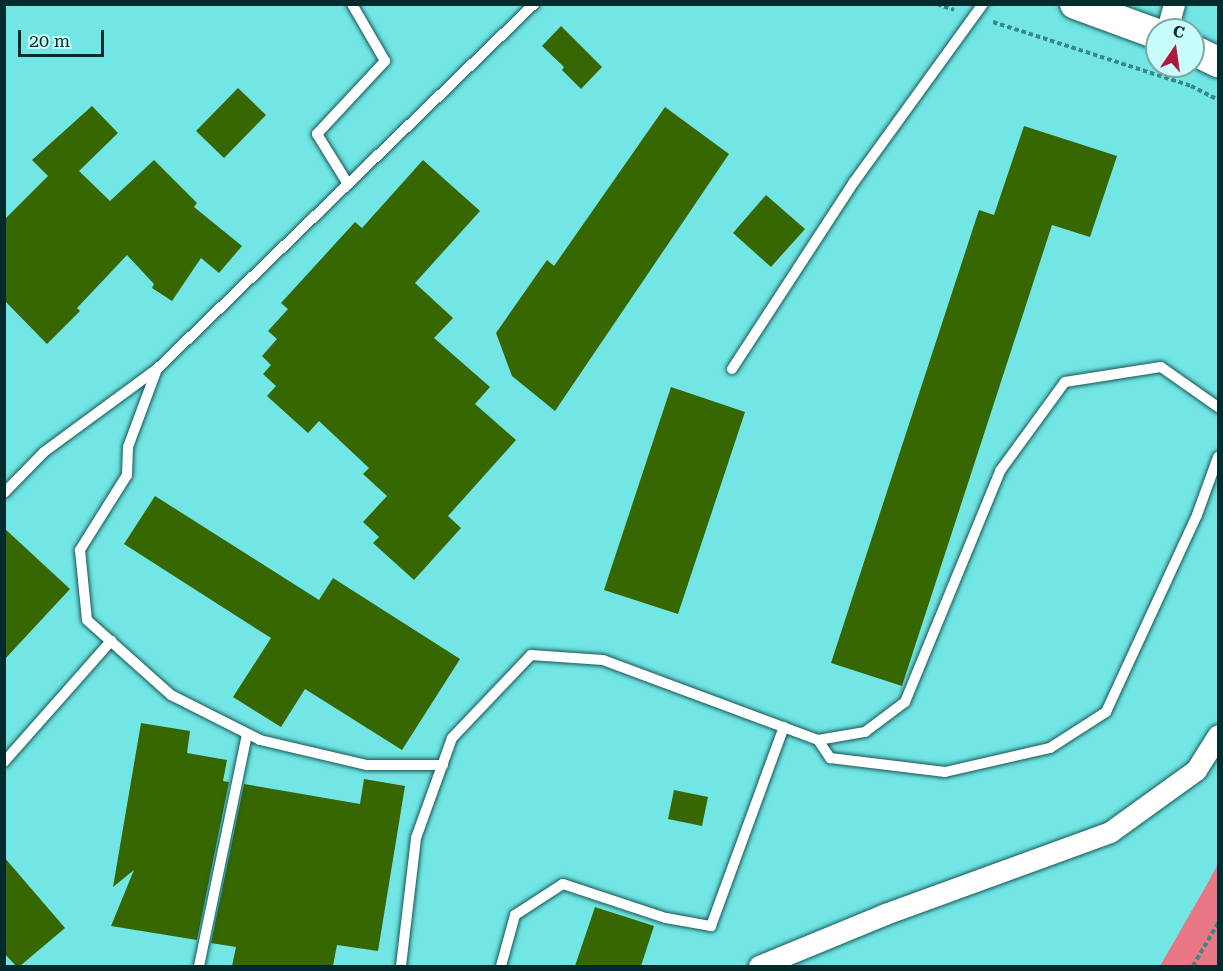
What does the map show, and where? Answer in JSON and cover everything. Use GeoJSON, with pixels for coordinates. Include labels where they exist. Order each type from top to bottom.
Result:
{"type":"FeatureCollection","features":[{"type":"Feature","properties":{"kind":"main road"},"geometry":{"type":"LineString","coordinates":[[1075,4],[1145,30]]}},
{"type":"Feature","properties":{"kind":"street"},"geometry":{"type":"LineString","coordinates":[[759,966],[885,914],[1110,832],[1196,770],[1218,735]]}},
{"type":"Feature","properties":{"kind":"lane"},"geometry":{"type":"LineString","coordinates":[[348,184],[317,134],[385,61],[352,4]]}},
{"type":"Feature","properties":{"kind":"lane"},"geometry":{"type":"LineString","coordinates":[[4,493],[44,452],[157,369],[534,4]]}},
{"type":"Feature","properties":{"kind":"lane"},"geometry":{"type":"LineString","coordinates":[[732,369],[854,182],[983,4]]}},
{"type":"Feature","properties":{"kind":"lane"},"geometry":{"type":"LineString","coordinates":[[401,966],[416,838],[452,738],[531,655],[603,660],[818,740],[865,732],[905,702],[1000,471],[1065,382],[1161,367],[1218,406]]}},
{"type":"Feature","properties":{"kind":"lane"},"geometry":{"type":"LineString","coordinates":[[157,369],[128,447],[127,475],[80,550],[87,620],[171,695],[260,740],[367,765],[443,765]]}},
{"type":"Feature","properties":{"kind":"lane"},"geometry":{"type":"LineString","coordinates":[[818,740],[830,758],[945,772],[1050,748],[1106,712],[1197,514],[1218,457]]}},
{"type":"Feature","properties":{"kind":"lane"},"geometry":{"type":"LineString","coordinates":[[4,762],[111,641]]}},
{"type":"Feature","properties":{"kind":"lane"},"geometry":{"type":"LineString","coordinates":[[501,966],[515,915],[563,884],[666,918],[711,926],[784,727]]}},
{"type":"Feature","properties":{"kind":"lane"},"geometry":{"type":"LineString","coordinates":[[199,966],[247,734]]}},
{"type":"Feature","properties":{"kind":"path"},"geometry":{"type":"LineString","coordinates":[[937,4],[1191,86],[1218,100]]}},
{"type":"Feature","properties":{"kind":"path"},"geometry":{"type":"LineString","coordinates":[[1193,966],[1218,923]]}},
{"type":"Feature","properties":{"kind":"shaded area"},"geometry":{"type":"Polygon","coordinates":[[[1218,864],[1218,966],[1160,966],[1206,886],[1218,864]]]}},
{"type":"Feature","properties":{"kind":"building"},"geometry":{"type":"Polygon","coordinates":[[[561,26],[602,67],[581,89],[562,70],[564,67],[542,46],[561,26]]]}},
{"type":"Feature","properties":{"kind":"building"},"geometry":{"type":"Polygon","coordinates":[[[238,88],[266,115],[224,158],[196,131],[238,88]]]}},
{"type":"Feature","properties":{"kind":"building"},"geometry":{"type":"Polygon","coordinates":[[[92,106],[118,133],[79,171],[110,201],[154,160],[197,203],[194,207],[242,246],[219,273],[201,258],[172,301],[152,288],[154,284],[127,255],[77,308],[80,311],[47,344],[4,300],[4,220],[48,176],[32,160],[92,106]]]}},
{"type":"Feature","properties":{"kind":"building"},"geometry":{"type":"Polygon","coordinates":[[[665,107],[729,154],[555,411],[512,376],[496,333],[547,260],[554,266],[665,107]]]}},
{"type":"Feature","properties":{"kind":"building"},"geometry":{"type":"Polygon","coordinates":[[[1024,126],[1117,156],[1090,237],[1052,225],[902,686],[831,663],[979,210],[994,215],[1024,126]]]}},
{"type":"Feature","properties":{"kind":"building"},"geometry":{"type":"Polygon","coordinates":[[[423,160],[480,211],[415,283],[453,318],[434,338],[490,387],[475,404],[516,440],[448,516],[461,528],[414,580],[373,543],[379,537],[363,522],[387,496],[363,474],[369,468],[319,421],[308,433],[267,396],[276,386],[263,374],[271,365],[262,356],[277,339],[268,331],[288,309],[281,303],[355,222],[362,228],[423,160]]]}},
{"type":"Feature","properties":{"kind":"building"},"geometry":{"type":"Polygon","coordinates":[[[766,195],[805,229],[771,267],[733,233],[766,195]]]}},
{"type":"Feature","properties":{"kind":"building"},"geometry":{"type":"Polygon","coordinates":[[[671,387],[745,412],[678,614],[604,590],[671,387]]]}},
{"type":"Feature","properties":{"kind":"building"},"geometry":{"type":"Polygon","coordinates":[[[155,496],[319,600],[333,578],[460,659],[402,750],[305,689],[281,727],[233,697],[271,638],[124,544],[155,496]]]}},
{"type":"Feature","properties":{"kind":"building"},"geometry":{"type":"Polygon","coordinates":[[[4,528],[70,589],[4,660],[4,528]]]}},
{"type":"Feature","properties":{"kind":"building"},"geometry":{"type":"Polygon","coordinates":[[[141,723],[190,731],[187,753],[227,760],[223,781],[229,782],[197,940],[111,926],[134,870],[113,887],[141,723]]]}},
{"type":"Feature","properties":{"kind":"building"},"geometry":{"type":"Polygon","coordinates":[[[364,779],[405,786],[378,951],[337,945],[333,966],[232,966],[236,947],[211,943],[244,784],[360,804],[364,779]]]}},
{"type":"Feature","properties":{"kind":"building"},"geometry":{"type":"Polygon","coordinates":[[[674,790],[708,797],[702,826],[668,819],[674,790]]]}},
{"type":"Feature","properties":{"kind":"building"},"geometry":{"type":"Polygon","coordinates":[[[4,857],[65,928],[20,966],[16,966],[4,953],[4,857]]]}},
{"type":"Feature","properties":{"kind":"building"},"geometry":{"type":"Polygon","coordinates":[[[595,907],[654,926],[641,966],[575,966],[595,907]]]}}]}
